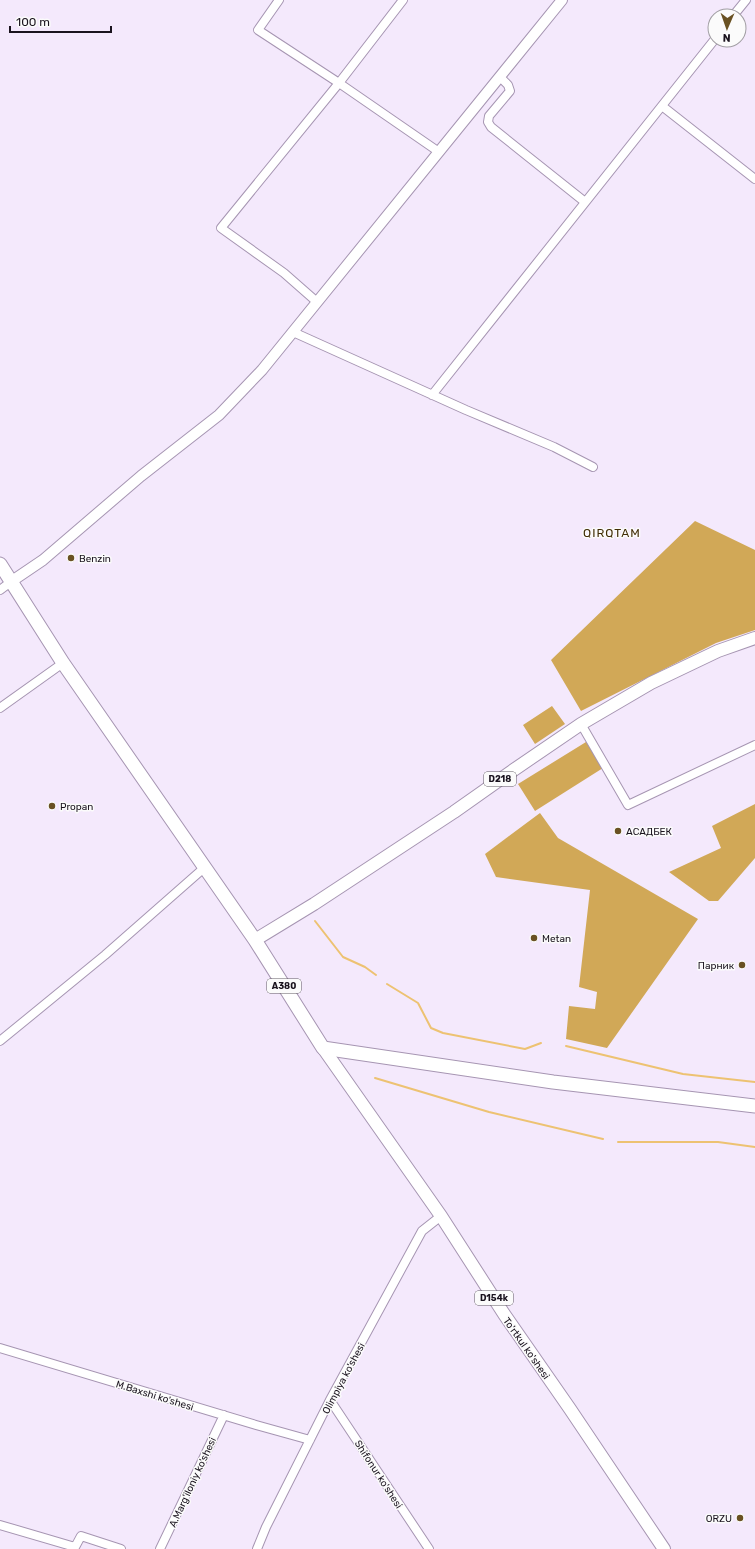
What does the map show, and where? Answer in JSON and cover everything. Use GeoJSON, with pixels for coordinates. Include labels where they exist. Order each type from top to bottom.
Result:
{"type":"FeatureCollection","features":[{"type":"Feature","properties":{"kind":"highway","name":"A380"},"geometry":{"type":"LineString","coordinates":[[0,564],[63,663],[255,940],[323,1048]]}},
{"type":"Feature","properties":{"kind":"highway"},"geometry":{"type":"LineString","coordinates":[[323,1048],[552,1082],[755,1106]]}},
{"type":"Feature","properties":{"kind":"main road","name":"D218"},"geometry":{"type":"LineString","coordinates":[[255,940],[321,900],[454,812],[515,768],[581,724],[651,683],[718,651],[755,638]]}},
{"type":"Feature","properties":{"kind":"main road","name":"To'rtkul ko'shesi"},"geometry":{"type":"LineString","coordinates":[[323,1048],[441,1216],[504,1314],[664,1549]]}},
{"type":"Feature","properties":{"kind":"street"},"geometry":{"type":"LineString","coordinates":[[279,0],[258,30],[339,83],[438,152]]}},
{"type":"Feature","properties":{"kind":"street"},"geometry":{"type":"LineString","coordinates":[[316,302],[284,273],[222,228],[339,83],[402,0]]}},
{"type":"Feature","properties":{"kind":"street"},"geometry":{"type":"LineString","coordinates":[[0,590],[43,560],[141,476],[219,415],[262,370],[562,0]]}},
{"type":"Feature","properties":{"kind":"street"},"geometry":{"type":"LineString","coordinates":[[740,8],[746,0]]}},
{"type":"Feature","properties":{"kind":"street"},"geometry":{"type":"LineString","coordinates":[[432,395],[708,48]]}},
{"type":"Feature","properties":{"kind":"street"},"geometry":{"type":"LineString","coordinates":[[500,77],[508,85],[510,91],[489,116],[488,122],[491,127],[585,202]]}},
{"type":"Feature","properties":{"kind":"street"},"geometry":{"type":"LineString","coordinates":[[662,106],[755,179]]}},
{"type":"Feature","properties":{"kind":"street"},"geometry":{"type":"LineString","coordinates":[[293,332],[432,395],[554,447],[593,467]]}},
{"type":"Feature","properties":{"kind":"street"},"geometry":{"type":"LineString","coordinates":[[0,708],[63,663]]}},
{"type":"Feature","properties":{"kind":"street"},"geometry":{"type":"LineString","coordinates":[[581,724],[628,805],[755,745]]}},
{"type":"Feature","properties":{"kind":"street"},"geometry":{"type":"LineString","coordinates":[[0,1041],[106,955],[204,868]]}},
{"type":"Feature","properties":{"kind":"street","name":"Olimpiya ko'shesi"},"geometry":{"type":"LineString","coordinates":[[257,1549],[266,1527],[330,1400],[422,1231],[441,1216]]}},
{"type":"Feature","properties":{"kind":"street","name":"M.Baxshi ko'shesi"},"geometry":{"type":"LineString","coordinates":[[0,1348],[224,1416],[310,1440]]}},
{"type":"Feature","properties":{"kind":"street","name":"Shifonur ko'shesi"},"geometry":{"type":"LineString","coordinates":[[330,1400],[428,1549]]}},
{"type":"Feature","properties":{"kind":"street","name":"A.Marg'iloniy ko'shesi"},"geometry":{"type":"LineString","coordinates":[[160,1549],[224,1416]]}},
{"type":"Feature","properties":{"kind":"street"},"geometry":{"type":"LineString","coordinates":[[0,1525],[75,1548],[81,1536],[121,1549]]}},
{"type":"Feature","properties":{"kind":"shaded area"},"geometry":{"type":"Polygon","coordinates":[[[695,521],[755,550],[755,630],[716,643],[581,711],[551,660],[695,521]]]}},
{"type":"Feature","properties":{"kind":"shaded area"},"geometry":{"type":"Polygon","coordinates":[[[552,706],[565,724],[535,744],[523,725],[552,706]]]}},
{"type":"Feature","properties":{"kind":"shaded area"},"geometry":{"type":"Polygon","coordinates":[[[586,742],[603,768],[535,811],[518,784],[586,742]]]}},
{"type":"Feature","properties":{"kind":"shaded area"},"geometry":{"type":"Polygon","coordinates":[[[755,804],[755,858],[718,901],[709,901],[669,872],[721,848],[712,826],[755,804]]]}},
{"type":"Feature","properties":{"kind":"shaded area"},"geometry":{"type":"Polygon","coordinates":[[[540,813],[558,838],[698,919],[607,1048],[566,1039],[569,1006],[595,1009],[597,992],[579,987],[590,890],[496,877],[485,854],[540,813]]]}},
{"type":"Feature","properties":{"kind":"waterway"},"geometry":{"type":"LineString","coordinates":[[315,921],[343,957],[365,967],[376,975]]}},
{"type":"Feature","properties":{"kind":"waterway"},"geometry":{"type":"LineString","coordinates":[[387,984],[418,1003],[431,1028],[443,1033],[525,1049],[541,1043]]}},
{"type":"Feature","properties":{"kind":"waterway"},"geometry":{"type":"LineString","coordinates":[[566,1046],[683,1074],[755,1082]]}},
{"type":"Feature","properties":{"kind":"waterway"},"geometry":{"type":"LineString","coordinates":[[375,1078],[489,1112],[603,1139]]}},
{"type":"Feature","properties":{"kind":"waterway"},"geometry":{"type":"LineString","coordinates":[[618,1142],[718,1142],[755,1147]]}},
{"type":"Feature","properties":{"kind":"place","name":"Benzin"},"geometry":{"type":"Point","coordinates":[71,558]}},
{"type":"Feature","properties":{"kind":"place","name":"Propan"},"geometry":{"type":"Point","coordinates":[52,806]}},
{"type":"Feature","properties":{"kind":"place","name":"АСАДБЕК"},"geometry":{"type":"Point","coordinates":[618,831]}},
{"type":"Feature","properties":{"kind":"place","name":"Metan"},"geometry":{"type":"Point","coordinates":[534,938]}},
{"type":"Feature","properties":{"kind":"place","name":"Парник"},"geometry":{"type":"Point","coordinates":[742,965]}},
{"type":"Feature","properties":{"kind":"place","name":"ORZU"},"geometry":{"type":"Point","coordinates":[740,1518]}},
{"type":"Feature","properties":{"kind":"district","name":"QIRQTAM"},"geometry":{"type":"Point","coordinates":[612,533]}}]}
